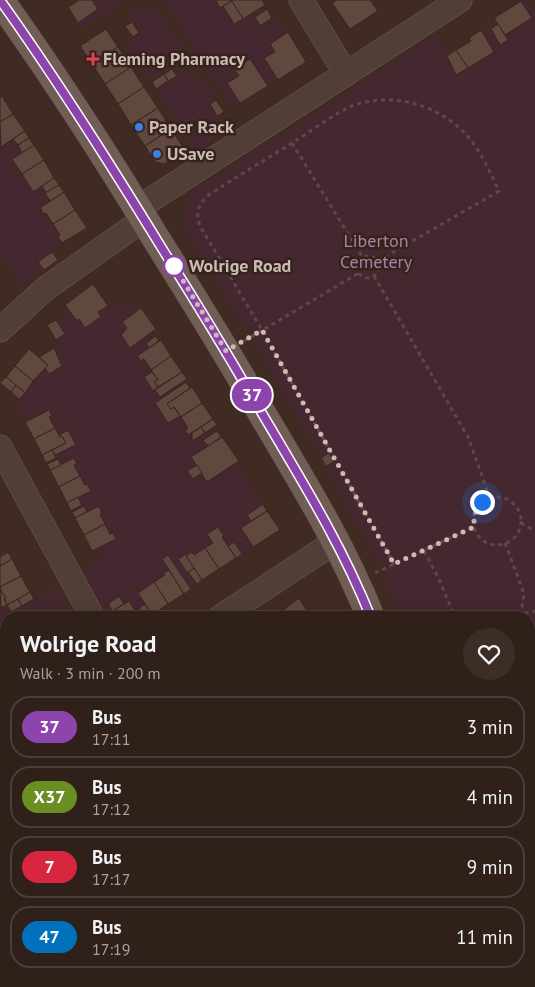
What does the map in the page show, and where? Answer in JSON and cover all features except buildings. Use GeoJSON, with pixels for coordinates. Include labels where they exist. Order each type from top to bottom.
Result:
{"type":"FeatureCollection","features":[{"type":"Feature","properties":{"kind":"main road"},"geometry":{"type":"LineString","coordinates":[[0,0],[44,61],[226,351],[336,541],[357,582],[368,611]]}},
{"type":"Feature","properties":{"kind":"street"},"geometry":{"type":"LineString","coordinates":[[301,0],[346,74]]}},
{"type":"Feature","properties":{"kind":"street"},"geometry":{"type":"LineString","coordinates":[[0,330],[45,289],[141,213],[346,74],[460,0]]}},
{"type":"Feature","properties":{"kind":"street"},"geometry":{"type":"LineString","coordinates":[[0,447],[89,611]]}},
{"type":"Feature","properties":{"kind":"street"},"geometry":{"type":"LineString","coordinates":[[230,611],[336,541]]}},
{"type":"Feature","properties":{"kind":"path"},"geometry":{"type":"LineString","coordinates":[[378,261],[499,191],[473,144],[464,132],[441,115],[416,105],[392,100],[372,101],[350,107],[210,194],[202,201],[198,208],[197,218],[200,226],[262,330],[394,564]]}},
{"type":"Feature","properties":{"kind":"path"},"geometry":{"type":"LineString","coordinates":[[292,143],[363,258]]}},
{"type":"Feature","properties":{"kind":"path"},"geometry":{"type":"LineString","coordinates":[[371,256],[378,261],[379,270],[374,276],[366,278],[359,273],[358,264],[363,258],[371,256]]}},
{"type":"Feature","properties":{"kind":"path"},"geometry":{"type":"LineString","coordinates":[[226,351],[359,273]]}},
{"type":"Feature","properties":{"kind":"path"},"geometry":{"type":"LineString","coordinates":[[374,276],[468,437],[490,498]]}},
{"type":"Feature","properties":{"kind":"path"},"geometry":{"type":"LineString","coordinates":[[500,497],[509,500],[516,506],[520,514],[521,523],[518,532],[513,539],[505,543],[495,544],[486,542],[478,535],[474,527],[476,509],[482,502],[490,498],[500,497]]}},
{"type":"Feature","properties":{"kind":"path"},"geometry":{"type":"LineString","coordinates":[[521,523],[532,529],[535,528]]}},
{"type":"Feature","properties":{"kind":"path"},"geometry":{"type":"LineString","coordinates":[[357,582],[474,527]]}},
{"type":"Feature","properties":{"kind":"path"},"geometry":{"type":"LineString","coordinates":[[505,543],[524,595],[521,611]]}},
{"type":"Feature","properties":{"kind":"path"},"geometry":{"type":"LineString","coordinates":[[424,551],[439,579],[452,611]]}},
{"type":"Feature","properties":{"kind":"green space"},"geometry":{"type":"Polygon","coordinates":[[[92,0],[126,0],[82,29],[78,23],[98,9],[92,0]]]}},
{"type":"Feature","properties":{"kind":"green space"},"geometry":{"type":"Polygon","coordinates":[[[163,0],[216,0],[220,8],[223,6],[234,24],[265,5],[267,8],[253,17],[260,29],[278,18],[288,32],[270,43],[275,52],[264,58],[278,80],[268,86],[250,59],[235,69],[239,76],[228,83],[240,103],[233,108],[163,0]]]}},
{"type":"Feature","properties":{"kind":"green space","name":"Liberton Cemetery"},"geometry":{"type":"Polygon","coordinates":[[[528,0],[535,12],[535,611],[399,611],[385,580],[387,573],[382,563],[377,561],[326,466],[257,348],[260,343],[249,324],[243,325],[186,231],[183,218],[184,206],[190,196],[200,187],[437,34],[456,75],[494,52],[483,34],[491,29],[500,45],[508,40],[505,35],[532,18],[521,1],[528,0]]]}},
{"type":"Feature","properties":{"kind":"green space"},"geometry":{"type":"Polygon","coordinates":[[[144,6],[153,8],[158,12],[189,58],[152,82],[126,42],[139,33],[129,14],[144,6]]]}},
{"type":"Feature","properties":{"kind":"green space"},"geometry":{"type":"Polygon","coordinates":[[[191,73],[203,79],[216,100],[210,105],[227,131],[194,152],[191,147],[192,145],[156,89],[177,76],[191,73]]]}},
{"type":"Feature","properties":{"kind":"green space"},"geometry":{"type":"Polygon","coordinates":[[[13,139],[22,153],[12,159],[14,162],[9,165],[13,171],[18,168],[33,191],[42,186],[50,201],[40,208],[44,214],[46,213],[60,235],[58,237],[62,243],[39,262],[44,270],[22,286],[0,254],[0,145],[2,147],[13,139]]]}},
{"type":"Feature","properties":{"kind":"green space"},"geometry":{"type":"Polygon","coordinates":[[[108,306],[139,306],[141,308],[122,322],[127,328],[122,331],[121,335],[130,347],[156,329],[158,333],[156,336],[146,343],[149,348],[137,356],[141,361],[144,359],[152,372],[144,377],[159,397],[185,380],[186,382],[155,403],[168,423],[180,416],[188,428],[185,430],[188,435],[192,433],[193,441],[217,425],[217,431],[204,440],[208,446],[197,465],[188,472],[193,479],[202,473],[208,482],[239,461],[241,465],[239,467],[263,504],[247,514],[251,521],[241,528],[253,547],[242,554],[234,542],[228,546],[218,527],[207,534],[213,543],[194,555],[190,551],[178,559],[197,584],[190,588],[168,555],[162,559],[169,570],[164,573],[165,575],[144,589],[141,584],[135,588],[145,604],[139,608],[141,611],[136,611],[129,601],[124,604],[119,597],[108,604],[112,611],[99,611],[77,571],[103,557],[98,548],[116,538],[113,533],[110,534],[100,514],[102,512],[99,506],[87,512],[83,506],[71,511],[82,505],[78,497],[91,491],[87,484],[85,485],[74,465],[77,464],[74,458],[61,465],[58,459],[46,463],[56,458],[55,455],[75,445],[68,430],[59,435],[49,417],[52,416],[49,410],[25,422],[11,392],[20,399],[42,369],[44,370],[45,368],[49,374],[62,366],[54,348],[56,340],[65,334],[56,320],[70,312],[76,321],[79,319],[85,328],[101,317],[98,312],[108,306]]]}},
{"type":"Feature","properties":{"kind":"green space"},"geometry":{"type":"Polygon","coordinates":[[[56,586],[70,611],[13,611],[34,599],[35,601],[56,586]]]}},
{"type":"Feature","properties":{"kind":"green space"},"geometry":{"type":"Polygon","coordinates":[[[7,605],[10,611],[0,611],[0,607],[7,605]]]}},
{"type":"Feature","properties":{"kind":"bus line","name":"37"},"geometry":{"type":"LineString","coordinates":[[0,0],[44,61],[226,351],[336,541],[357,582],[368,611]]}},
{"type":"Feature","properties":{"kind":"place","name":"Fleming Pharmacy"},"geometry":{"type":"Point","coordinates":[93,59]}},
{"type":"Feature","properties":{"kind":"place","name":"Paper Rack"},"geometry":{"type":"Point","coordinates":[139,127]}},
{"type":"Feature","properties":{"kind":"place","name":"USave"},"geometry":{"type":"Point","coordinates":[157,154]}},
{"type":"Feature","properties":{"kind":"place","name":"Wolrige Road"},"geometry":{"type":"Point","coordinates":[174,266]}},
{"type":"Feature","properties":{"kind":"route"},"geometry":{"type":"LineString","coordinates":[[174,266],[226,351],[262,330],[394,564],[474,527],[476,509],[482,502]]}}]}
